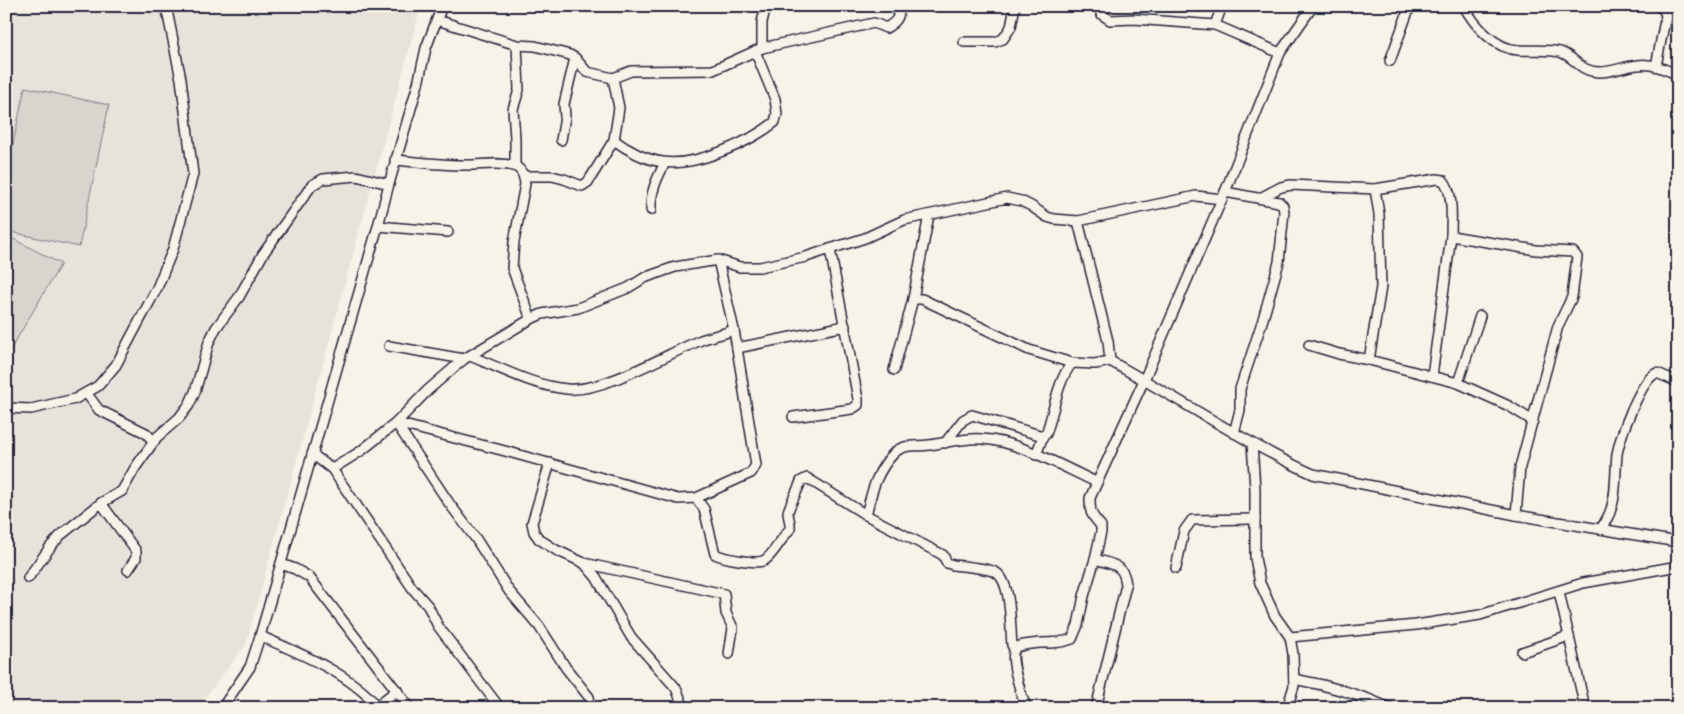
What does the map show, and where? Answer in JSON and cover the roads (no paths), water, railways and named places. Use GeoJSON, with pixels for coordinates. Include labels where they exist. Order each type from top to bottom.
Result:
{"type":"FeatureCollection","features":[{"type":"Feature","properties":{"kind":"street"},"geometry":{"type":"LineString","coordinates":[[6,408],[31,409],[75,399],[87,394],[98,386],[116,365],[157,288],[173,249],[193,174],[182,79],[166,6]]}},
{"type":"Feature","properties":{"kind":"street"},"geometry":{"type":"LineString","coordinates":[[222,708],[250,667],[378,226],[388,184],[418,84],[426,48],[439,13],[450,6]]}},
{"type":"Feature","properties":{"kind":"street"},"geometry":{"type":"LineString","coordinates":[[614,140],[635,152],[665,163],[702,158],[722,151],[744,141],[775,122],[777,114],[775,99],[759,49],[766,6]]}},
{"type":"Feature","properties":{"kind":"street"},"geometry":{"type":"LineString","coordinates":[[439,13],[517,45],[556,51],[576,58],[587,72],[613,78],[631,71],[712,70],[759,49],[874,23],[886,28],[895,22],[900,14],[899,6]]}},
{"type":"Feature","properties":{"kind":"street"},"geometry":{"type":"LineString","coordinates":[[964,42],[995,42],[1003,40],[1011,27],[1015,6]]}},
{"type":"Feature","properties":{"kind":"street"},"geometry":{"type":"LineString","coordinates":[[1100,6],[1101,14],[1110,20],[1134,19],[1215,25],[1280,53]]}},
{"type":"Feature","properties":{"kind":"street"},"geometry":{"type":"LineString","coordinates":[[1215,25],[1222,6]]}},
{"type":"Feature","properties":{"kind":"street"},"geometry":{"type":"LineString","coordinates":[[1014,649],[1027,645],[1072,639],[1078,625],[1084,596],[1096,559],[1101,532],[1101,526],[1092,517],[1090,511],[1090,498],[1096,482],[1144,380],[1224,195],[1280,53],[1313,6]]}},
{"type":"Feature","properties":{"kind":"street"},"geometry":{"type":"LineString","coordinates":[[1390,61],[1410,6]]}},
{"type":"Feature","properties":{"kind":"street"},"geometry":{"type":"LineString","coordinates":[[1464,6],[1474,22],[1487,36],[1503,46],[1515,50],[1560,52],[1589,71],[1601,72],[1638,65],[1656,66],[1678,75]]}},
{"type":"Feature","properties":{"kind":"street"},"geometry":{"type":"LineString","coordinates":[[1656,66],[1666,14],[1658,6]]}},
{"type":"Feature","properties":{"kind":"street"},"geometry":{"type":"LineString","coordinates":[[515,166],[513,109],[519,90],[517,45]]}},
{"type":"Feature","properties":{"kind":"street"},"geometry":{"type":"LineString","coordinates":[[562,140],[565,117],[564,104],[576,58]]}},
{"type":"Feature","properties":{"kind":"street"},"geometry":{"type":"LineString","coordinates":[[524,176],[552,176],[585,186],[614,140],[619,108],[613,78]]}},
{"type":"Feature","properties":{"kind":"street"},"geometry":{"type":"LineString","coordinates":[[395,160],[461,165],[503,164],[515,166],[524,176],[525,184],[514,242],[512,268],[531,320]]}},
{"type":"Feature","properties":{"kind":"street"},"geometry":{"type":"LineString","coordinates":[[651,210],[653,191],[665,163]]}},
{"type":"Feature","properties":{"kind":"street"},"geometry":{"type":"LineString","coordinates":[[28,578],[50,546],[61,535],[101,503],[122,491],[135,468],[154,442],[168,426],[179,418],[189,405],[195,392],[209,342],[216,328],[239,297],[263,254],[312,184],[323,179],[356,176],[388,184]]}},
{"type":"Feature","properties":{"kind":"street"},"geometry":{"type":"LineString","coordinates":[[1262,197],[1281,187],[1291,185],[1375,189],[1437,179],[1443,180],[1448,187],[1452,214],[1451,236],[1432,376]]}},
{"type":"Feature","properties":{"kind":"street"},"geometry":{"type":"LineString","coordinates":[[1369,360],[1381,287],[1379,214],[1375,189]]}},
{"type":"Feature","properties":{"kind":"street"},"geometry":{"type":"LineString","coordinates":[[332,469],[361,451],[396,423],[428,390],[467,358],[542,314],[578,308],[628,288],[644,278],[675,266],[718,260],[740,267],[760,267],[806,257],[864,238],[904,220],[1007,198],[1021,201],[1047,217],[1078,221],[1196,196],[1262,197],[1279,202],[1283,206],[1279,262],[1263,320],[1240,389],[1240,410],[1234,433]]}},
{"type":"Feature","properties":{"kind":"street"},"geometry":{"type":"LineString","coordinates":[[894,370],[913,299],[929,215]]}},
{"type":"Feature","properties":{"kind":"street"},"geometry":{"type":"LineString","coordinates":[[1078,221],[1108,341],[1110,361]]}},
{"type":"Feature","properties":{"kind":"street"},"geometry":{"type":"LineString","coordinates":[[378,226],[448,232]]}},
{"type":"Feature","properties":{"kind":"street"},"geometry":{"type":"LineString","coordinates":[[1451,236],[1536,250],[1573,252],[1577,257],[1572,298],[1558,326],[1520,467],[1516,514]]}},
{"type":"Feature","properties":{"kind":"street"},"geometry":{"type":"LineString","coordinates":[[793,417],[852,410],[858,405],[830,249]]}},
{"type":"Feature","properties":{"kind":"street"},"geometry":{"type":"LineString","coordinates":[[396,423],[678,499],[696,498],[751,473],[756,465],[734,330],[718,260]]}},
{"type":"Feature","properties":{"kind":"street"},"geometry":{"type":"LineString","coordinates":[[913,299],[922,299],[1029,350],[1072,363],[1095,364],[1110,361],[1234,433],[1290,464],[1313,474],[1516,514],[1678,542]]}},
{"type":"Feature","properties":{"kind":"street"},"geometry":{"type":"LineString","coordinates":[[1458,383],[1480,316]]}},
{"type":"Feature","properties":{"kind":"street"},"geometry":{"type":"LineString","coordinates":[[737,348],[845,326]]}},
{"type":"Feature","properties":{"kind":"street"},"geometry":{"type":"LineString","coordinates":[[389,346],[467,358],[534,382],[567,390],[588,389],[703,340],[734,330]]}},
{"type":"Feature","properties":{"kind":"street"},"geometry":{"type":"LineString","coordinates":[[1309,345],[1458,383],[1509,406],[1533,421]]}},
{"type":"Feature","properties":{"kind":"street"},"geometry":{"type":"LineString","coordinates":[[1036,455],[1043,436],[1046,434],[1066,371],[1072,363]]}},
{"type":"Feature","properties":{"kind":"street"},"geometry":{"type":"LineString","coordinates":[[1601,529],[1610,511],[1616,478],[1617,456],[1622,435],[1643,386],[1651,375],[1656,373],[1678,382]]}},
{"type":"Feature","properties":{"kind":"street"},"geometry":{"type":"LineString","coordinates":[[87,394],[98,410],[146,433],[154,442]]}},
{"type":"Feature","properties":{"kind":"street"},"geometry":{"type":"LineString","coordinates":[[945,443],[963,420],[972,415],[1043,436]]}},
{"type":"Feature","properties":{"kind":"street"},"geometry":{"type":"LineString","coordinates":[[396,423],[449,503],[476,538],[509,591],[539,626],[566,668],[589,697]]}},
{"type":"Feature","properties":{"kind":"street"},"geometry":{"type":"LineString","coordinates":[[866,515],[875,479],[894,452],[907,445],[921,446],[981,438],[1004,442],[1096,482]]}},
{"type":"Feature","properties":{"kind":"street"},"geometry":{"type":"LineString","coordinates":[[1252,443],[1255,489],[1255,558],[1260,583],[1274,616],[1290,636],[1293,654],[1294,686],[1287,708]]}},
{"type":"Feature","properties":{"kind":"street"},"geometry":{"type":"LineString","coordinates":[[312,454],[332,469],[413,589],[428,606],[438,626],[500,708]]}},
{"type":"Feature","properties":{"kind":"street"},"geometry":{"type":"LineString","coordinates":[[550,464],[532,523],[534,532],[540,539],[556,550],[584,563],[724,594],[726,597],[724,604],[726,613],[734,628],[729,654]]}},
{"type":"Feature","properties":{"kind":"street"},"geometry":{"type":"LineString","coordinates":[[696,498],[704,509],[715,554],[730,558],[760,562],[768,558],[790,529],[788,510],[801,481],[807,478],[866,515],[943,555],[947,563],[994,571],[1002,577],[1007,589],[1012,645],[1014,649],[1013,666],[1026,708]]}},
{"type":"Feature","properties":{"kind":"street"},"geometry":{"type":"LineString","coordinates":[[101,503],[136,552],[136,558],[128,570]]}},
{"type":"Feature","properties":{"kind":"street"},"geometry":{"type":"LineString","coordinates":[[1176,568],[1184,531],[1192,520],[1255,519]]}},
{"type":"Feature","properties":{"kind":"street"},"geometry":{"type":"LineString","coordinates":[[1096,559],[1122,570],[1125,574],[1126,585],[1096,708]]}},
{"type":"Feature","properties":{"kind":"street"},"geometry":{"type":"LineString","coordinates":[[584,563],[596,577],[631,637],[676,688],[684,708]]}},
{"type":"Feature","properties":{"kind":"street"},"geometry":{"type":"LineString","coordinates":[[281,564],[303,572],[309,577],[410,708]]}},
{"type":"Feature","properties":{"kind":"street"},"geometry":{"type":"LineString","coordinates":[[1290,636],[1416,625],[1480,615],[1583,583],[1678,566]]}},
{"type":"Feature","properties":{"kind":"street"},"geometry":{"type":"LineString","coordinates":[[1559,592],[1585,708]]}},
{"type":"Feature","properties":{"kind":"street"},"geometry":{"type":"LineString","coordinates":[[260,636],[325,667],[362,690],[375,706],[397,690]]}},
{"type":"Feature","properties":{"kind":"street"},"geometry":{"type":"LineString","coordinates":[[1522,652],[1569,636]]}},
{"type":"Feature","properties":{"kind":"street"},"geometry":{"type":"LineString","coordinates":[[1294,679],[1332,686],[1369,698],[1390,708]]}}]}
